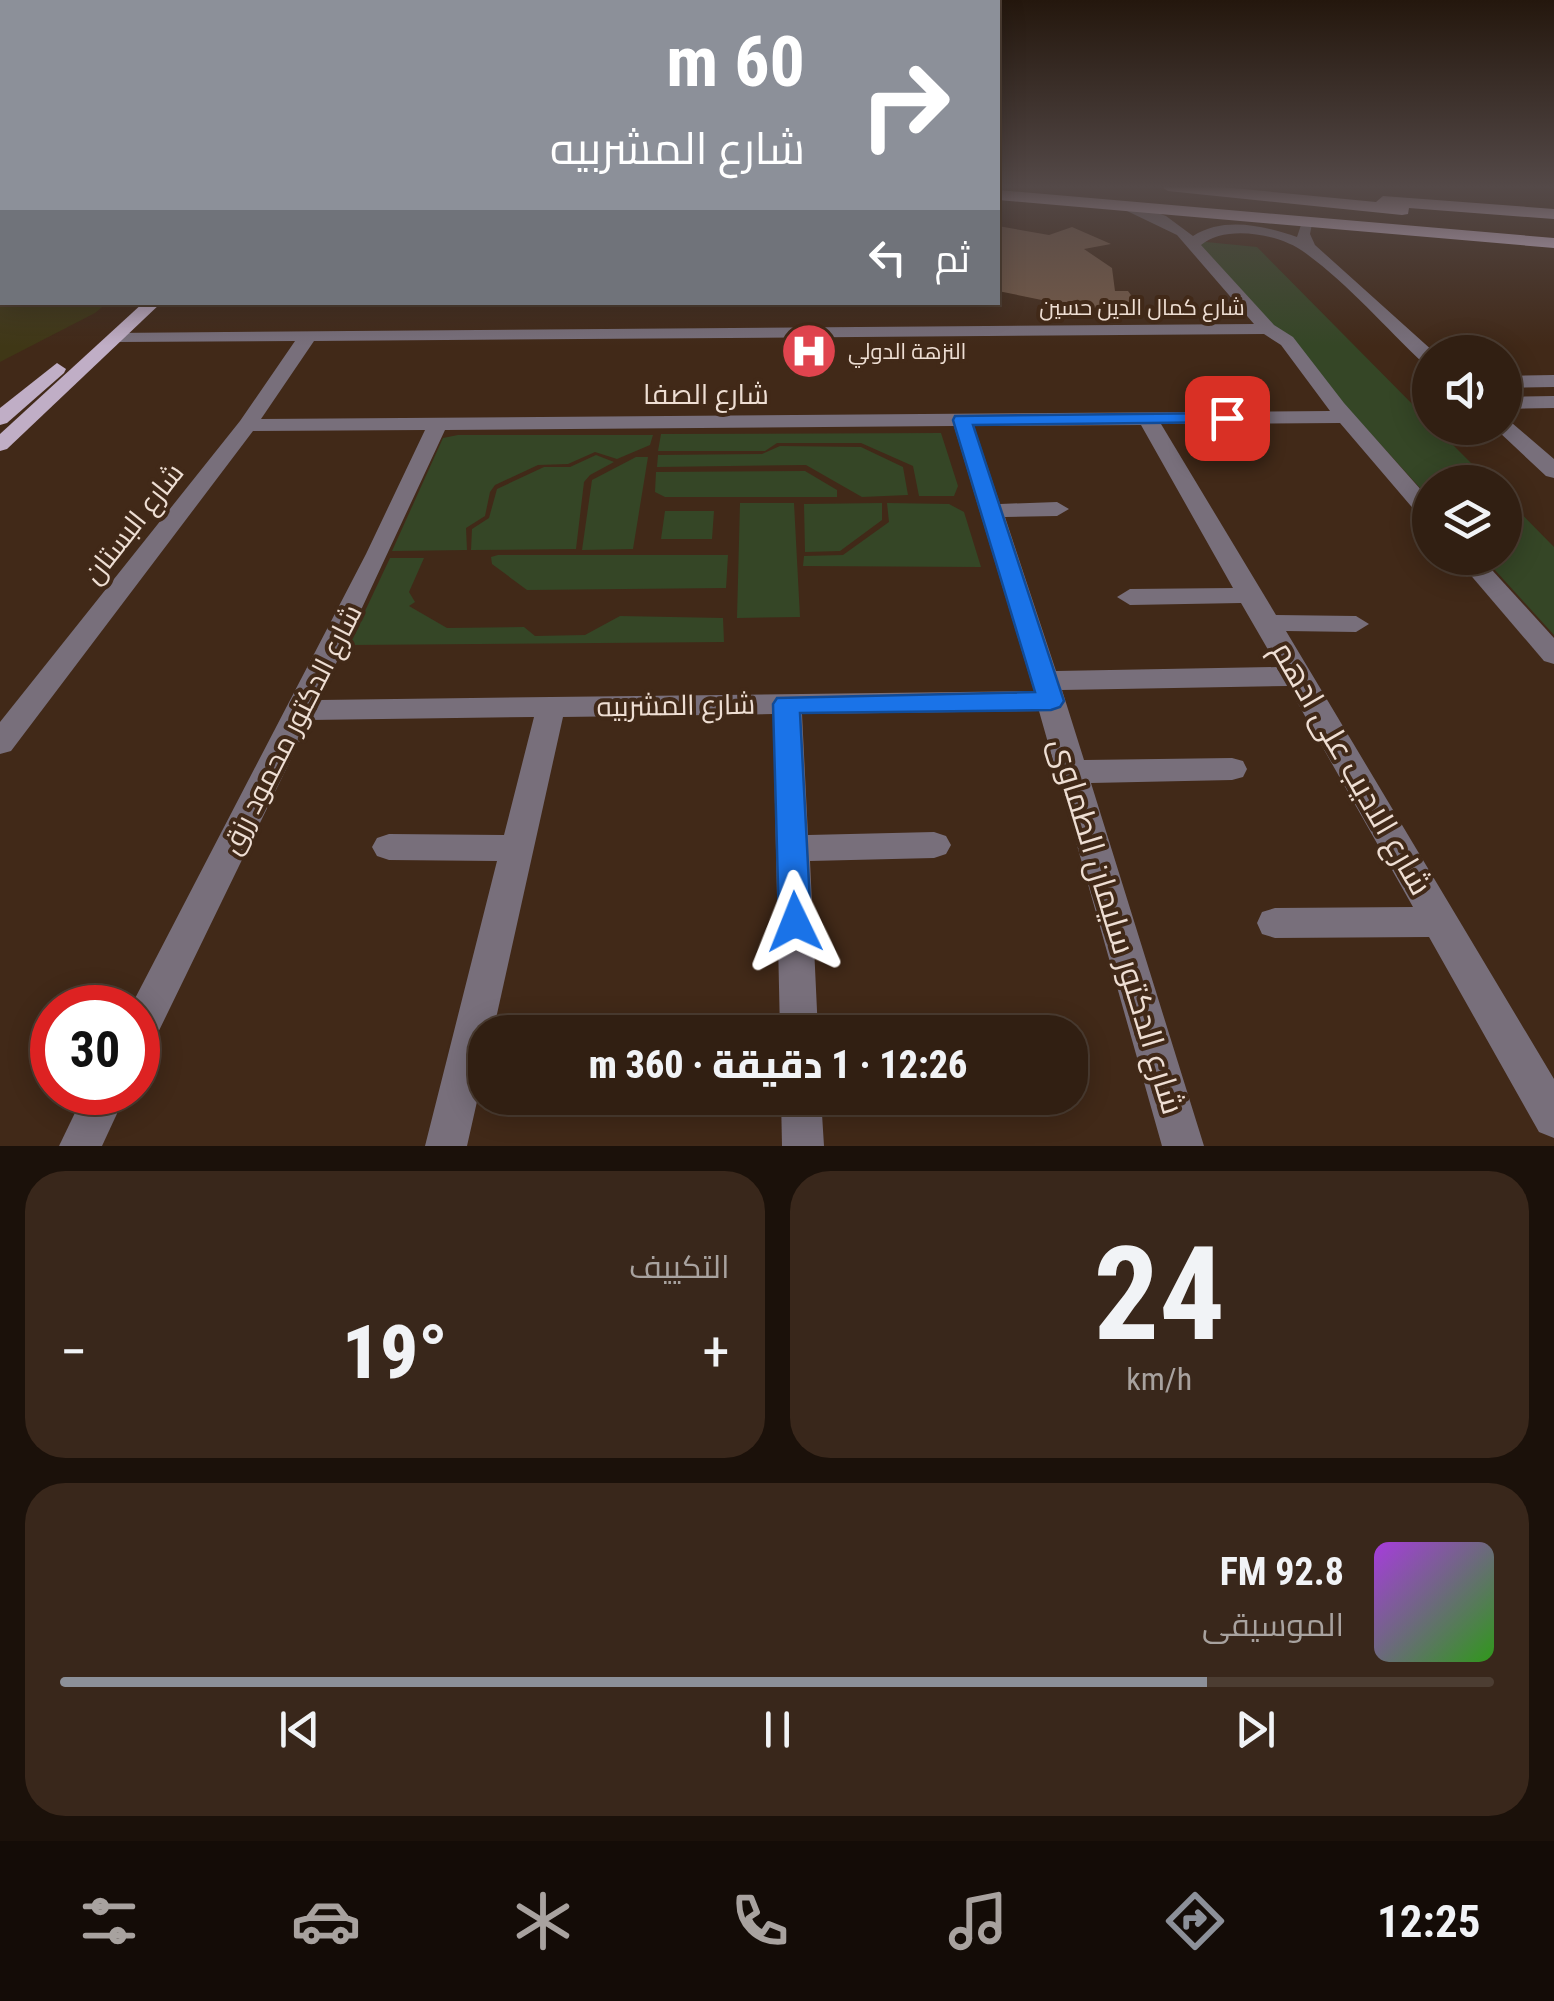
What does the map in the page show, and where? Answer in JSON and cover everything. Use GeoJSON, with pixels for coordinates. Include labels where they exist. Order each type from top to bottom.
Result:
{"type":"FeatureCollection","features":[{"type":"Feature","properties":{"kind":"highway"},"geometry":{"type":"LineString","coordinates":[[1513,239],[1554,243]]}},
{"type":"Feature","properties":{"kind":"main road"},"geometry":{"type":"LineString","coordinates":[[0,420],[129,305]]}},
{"type":"Feature","properties":{"kind":"main road"},"geometry":{"type":"LineString","coordinates":[[0,445],[151,305]]}},
{"type":"Feature","properties":{"kind":"street"},"geometry":{"type":"LineString","coordinates":[[1188,239],[1268,329],[1287,341],[1346,418],[1412,493]]}},
{"type":"Feature","properties":{"kind":"street"},"geometry":{"type":"LineString","coordinates":[[1193,244],[1199,239]]}},
{"type":"Feature","properties":{"kind":"street"},"geometry":{"type":"LineString","coordinates":[[1289,239],[1308,247],[1412,342]]}},
{"type":"Feature","properties":{"kind":"street"},"geometry":{"type":"LineString","coordinates":[[1305,239],[1308,247]]}},
{"type":"Feature","properties":{"kind":"street","name":"شارع كمال الدين حسين"},"geometry":{"type":"LineString","coordinates":[[116,337],[1268,329]]}},
{"type":"Feature","properties":{"kind":"street","name":"شارع البستان"},"geometry":{"type":"LineString","coordinates":[[0,744],[247,425],[308,336]]}},
{"type":"Feature","properties":{"kind":"street"},"geometry":{"type":"LineString","coordinates":[[1522,382],[1554,381]]}},
{"type":"Feature","properties":{"kind":"street"},"geometry":{"type":"LineString","coordinates":[[1522,403],[1554,402]]}},
{"type":"Feature","properties":{"kind":"street","name":"شارع الصفا"},"geometry":{"type":"LineString","coordinates":[[247,425],[1346,418]]}},
{"type":"Feature","properties":{"kind":"street","name":"شارع الاديب على ادهم"},"geometry":{"type":"LineString","coordinates":[[1148,419],[1554,1118]]}},
{"type":"Feature","properties":{"kind":"street","name":"شارع الدكتور سليمان الطماوى"},"geometry":{"type":"LineString","coordinates":[[962,420],[1048,691],[1183,1146]]}},
{"type":"Feature","properties":{"kind":"street","name":"شارع الدكتور محمود رزق"},"geometry":{"type":"LineString","coordinates":[[160,989],[301,710],[438,423]]}},
{"type":"Feature","properties":{"kind":"street"},"geometry":{"type":"LineString","coordinates":[[1522,443],[1554,472]]}},
{"type":"Feature","properties":{"kind":"street"},"geometry":{"type":"LineString","coordinates":[[990,511],[1057,510]]}},
{"type":"Feature","properties":{"kind":"street"},"geometry":{"type":"LineString","coordinates":[[1483,575],[1554,655]]}},
{"type":"Feature","properties":{"kind":"street"},"geometry":{"type":"LineString","coordinates":[[1130,597],[1252,595]]}},
{"type":"Feature","properties":{"kind":"street"},"geometry":{"type":"LineString","coordinates":[[1268,622],[1356,624]]}},
{"type":"Feature","properties":{"kind":"street","name":"شارع المشربيه"},"geometry":{"type":"LineString","coordinates":[[301,710],[786,704],[1300,676]]}},
{"type":"Feature","properties":{"kind":"street"},"geometry":{"type":"LineString","coordinates":[[786,704],[798,1015]]}},
{"type":"Feature","properties":{"kind":"street"},"geometry":{"type":"LineString","coordinates":[[446,1146],[551,707]]}},
{"type":"Feature","properties":{"kind":"street"},"geometry":{"type":"LineString","coordinates":[[1071,772],[1232,768]]}},
{"type":"Feature","properties":{"kind":"street"},"geometry":{"type":"LineString","coordinates":[[792,848],[934,846]]}},
{"type":"Feature","properties":{"kind":"street"},"geometry":{"type":"LineString","coordinates":[[389,847],[517,848]]}},
{"type":"Feature","properties":{"kind":"street"},"geometry":{"type":"LineString","coordinates":[[1275,924],[1441,922]]}},
{"type":"Feature","properties":{"kind":"street"},"geometry":{"type":"LineString","coordinates":[[80,1146],[96,1115]]}},
{"type":"Feature","properties":{"kind":"street"},"geometry":{"type":"LineString","coordinates":[[802,1115],[803,1146]]}},
{"type":"Feature","properties":{"kind":"green space"},"geometry":{"type":"Polygon","coordinates":[[[1196,241],[1257,247],[1412,404],[1412,445],[1453,445],[1473,465],[1412,465],[1412,479],[1196,241]]]}},
{"type":"Feature","properties":{"kind":"green space"},"geometry":{"type":"Polygon","coordinates":[[[941,433],[958,486],[954,496],[919,496],[913,466],[861,443],[777,443],[765,451],[658,451],[661,434],[941,433]]]}},
{"type":"Feature","properties":{"kind":"green space"},"geometry":{"type":"Polygon","coordinates":[[[653,435],[650,445],[617,459],[595,452],[568,464],[538,465],[495,485],[485,516],[466,528],[467,550],[392,551],[443,438],[653,435]]]}},
{"type":"Feature","properties":{"kind":"green space"},"geometry":{"type":"Polygon","coordinates":[[[780,446],[861,447],[903,467],[908,495],[862,497],[806,465],[657,467],[658,455],[762,454],[780,446]]]}},
{"type":"Feature","properties":{"kind":"green space"},"geometry":{"type":"Polygon","coordinates":[[[596,455],[614,462],[584,482],[576,549],[471,550],[472,529],[489,518],[497,489],[544,467],[570,467],[596,455]]]}},
{"type":"Feature","properties":{"kind":"green space"},"geometry":{"type":"Polygon","coordinates":[[[636,457],[648,457],[633,549],[582,550],[592,480],[636,457]]]}},
{"type":"Feature","properties":{"kind":"green space"},"geometry":{"type":"Polygon","coordinates":[[[805,471],[837,490],[837,497],[665,497],[655,492],[656,472],[805,471]]]}},
{"type":"Feature","properties":{"kind":"green space"},"geometry":{"type":"Polygon","coordinates":[[[740,503],[794,503],[800,617],[737,618],[740,503]]]}},
{"type":"Feature","properties":{"kind":"green space"},"geometry":{"type":"Polygon","coordinates":[[[882,503],[882,520],[840,551],[805,552],[804,504],[882,503]]]}},
{"type":"Feature","properties":{"kind":"green space"},"geometry":{"type":"Polygon","coordinates":[[[887,503],[949,504],[964,512],[981,567],[803,566],[804,556],[843,555],[889,522],[887,503]]]}},
{"type":"Feature","properties":{"kind":"green space"},"geometry":{"type":"Polygon","coordinates":[[[665,511],[714,511],[712,539],[661,539],[665,511]]]}},
{"type":"Feature","properties":{"kind":"green space"},"geometry":{"type":"Polygon","coordinates":[[[1522,514],[1554,547],[1554,635],[1499,575],[1522,575],[1522,514]]]}},
{"type":"Feature","properties":{"kind":"green space"},"geometry":{"type":"Polygon","coordinates":[[[728,555],[726,588],[527,590],[492,564],[491,557],[728,555]]]}},
{"type":"Feature","properties":{"kind":"green space"},"geometry":{"type":"Polygon","coordinates":[[[390,558],[424,558],[409,592],[415,602],[409,606],[447,628],[524,627],[535,636],[585,635],[620,616],[723,618],[724,642],[349,645],[390,558]]]}},
{"type":"Feature","properties":{"kind":"sand"},"geometry":{"type":"Polygon","coordinates":[[[0,305],[105,305],[95,313],[0,362],[0,305]]]}},
{"type":"Feature","properties":{"kind":"building"},"geometry":{"type":"Polygon","coordinates":[[[1000,239],[1101,239],[1111,244],[1084,249],[1112,268],[1115,291],[1128,291],[1142,310],[1076,307],[1000,291],[1000,239]]]}},
{"type":"Feature","properties":{"kind":"place","name":"النزهة الدولي"},"geometry":{"type":"Point","coordinates":[809,351]}},
{"type":"Feature","properties":{"kind":"route"},"geometry":{"type":"LineString","coordinates":[[795,922],[786,704],[1051,701],[962,420],[1227,418]]}}]}
